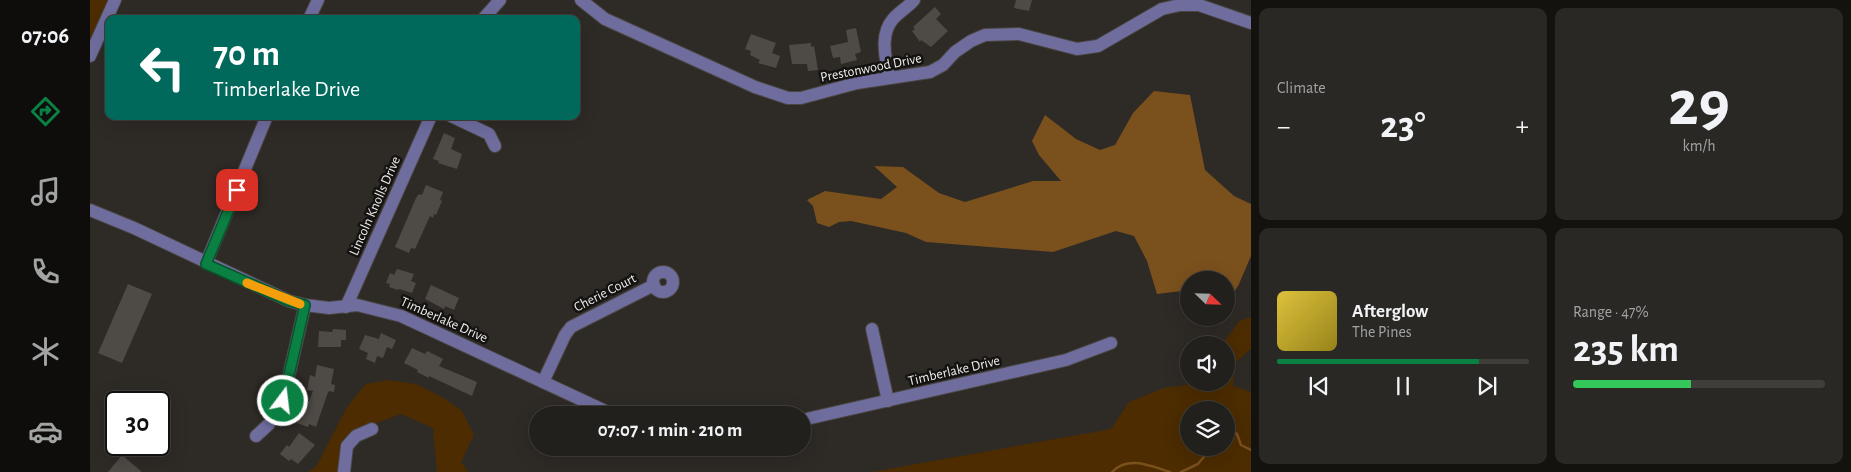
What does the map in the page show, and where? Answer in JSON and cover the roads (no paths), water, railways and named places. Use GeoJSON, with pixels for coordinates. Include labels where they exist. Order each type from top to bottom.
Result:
{"type":"FeatureCollection","features":[{"type":"Feature","properties":{"kind":"street"},"geometry":{"type":"LineString","coordinates":[[108,15],[115,0]]}},
{"type":"Feature","properties":{"kind":"street"},"geometry":{"type":"LineString","coordinates":[[311,15],[318,0]]}},
{"type":"Feature","properties":{"kind":"street"},"geometry":{"type":"LineString","coordinates":[[486,15],[500,0]]}},
{"type":"Feature","properties":{"kind":"street","name":"Prestonwood Drive"},"geometry":{"type":"LineString","coordinates":[[582,0],[605,19],[755,87],[788,98],[801,98],[857,83],[916,76],[930,72],[943,65],[955,52],[970,41],[986,35],[1019,34],[1077,49],[1098,46],[1154,13],[1180,5],[1199,4],[1251,24]]}},
{"type":"Feature","properties":{"kind":"street"},"geometry":{"type":"LineString","coordinates":[[890,78],[885,50],[886,32],[891,21],[914,0]]}},
{"type":"Feature","properties":{"kind":"street"},"geometry":{"type":"LineString","coordinates":[[90,56],[105,22]]}},
{"type":"Feature","properties":{"kind":"street"},"geometry":{"type":"LineString","coordinates":[[206,264],[266,120]]}},
{"type":"Feature","properties":{"kind":"street","name":"Lincoln Knolls Drive"},"geometry":{"type":"LineString","coordinates":[[346,307],[429,120]]}},
{"type":"Feature","properties":{"kind":"street"},"geometry":{"type":"LineString","coordinates":[[459,120],[489,134],[496,146]]}},
{"type":"Feature","properties":{"kind":"street","name":"Timberlake Drive"},"geometry":{"type":"LineString","coordinates":[[90,210],[134,228],[206,264],[289,301],[329,308],[357,305],[401,316],[594,406]]}},
{"type":"Feature","properties":{"kind":"street","name":"Cherie Court"},"geometry":{"type":"LineString","coordinates":[[542,382],[565,334],[572,327],[654,285]]}},
{"type":"Feature","properties":{"kind":"street"},"geometry":{"type":"LineString","coordinates":[[256,436],[269,424],[283,401],[305,305]]}},
{"type":"Feature","properties":{"kind":"street"},"geometry":{"type":"LineString","coordinates":[[872,329],[888,401]]}},
{"type":"Feature","properties":{"kind":"street","name":"Timberlake Drive"},"geometry":{"type":"LineString","coordinates":[[811,418],[1066,360],[1111,343]]}},
{"type":"Feature","properties":{"kind":"street"},"geometry":{"type":"LineString","coordinates":[[344,472],[347,446],[356,436],[372,429]]}},
{"type":"Feature","properties":{"kind":"waterway"},"geometry":{"type":"LineString","coordinates":[[1235,433],[1241,445],[1251,450]]}},
{"type":"Feature","properties":{"kind":"waterway"},"geometry":{"type":"LineString","coordinates":[[1181,472],[1198,464],[1204,456]]}},
{"type":"Feature","properties":{"kind":"waterway"},"geometry":{"type":"LineString","coordinates":[[1112,472],[1118,467],[1132,463],[1140,463],[1170,472]]}}]}
